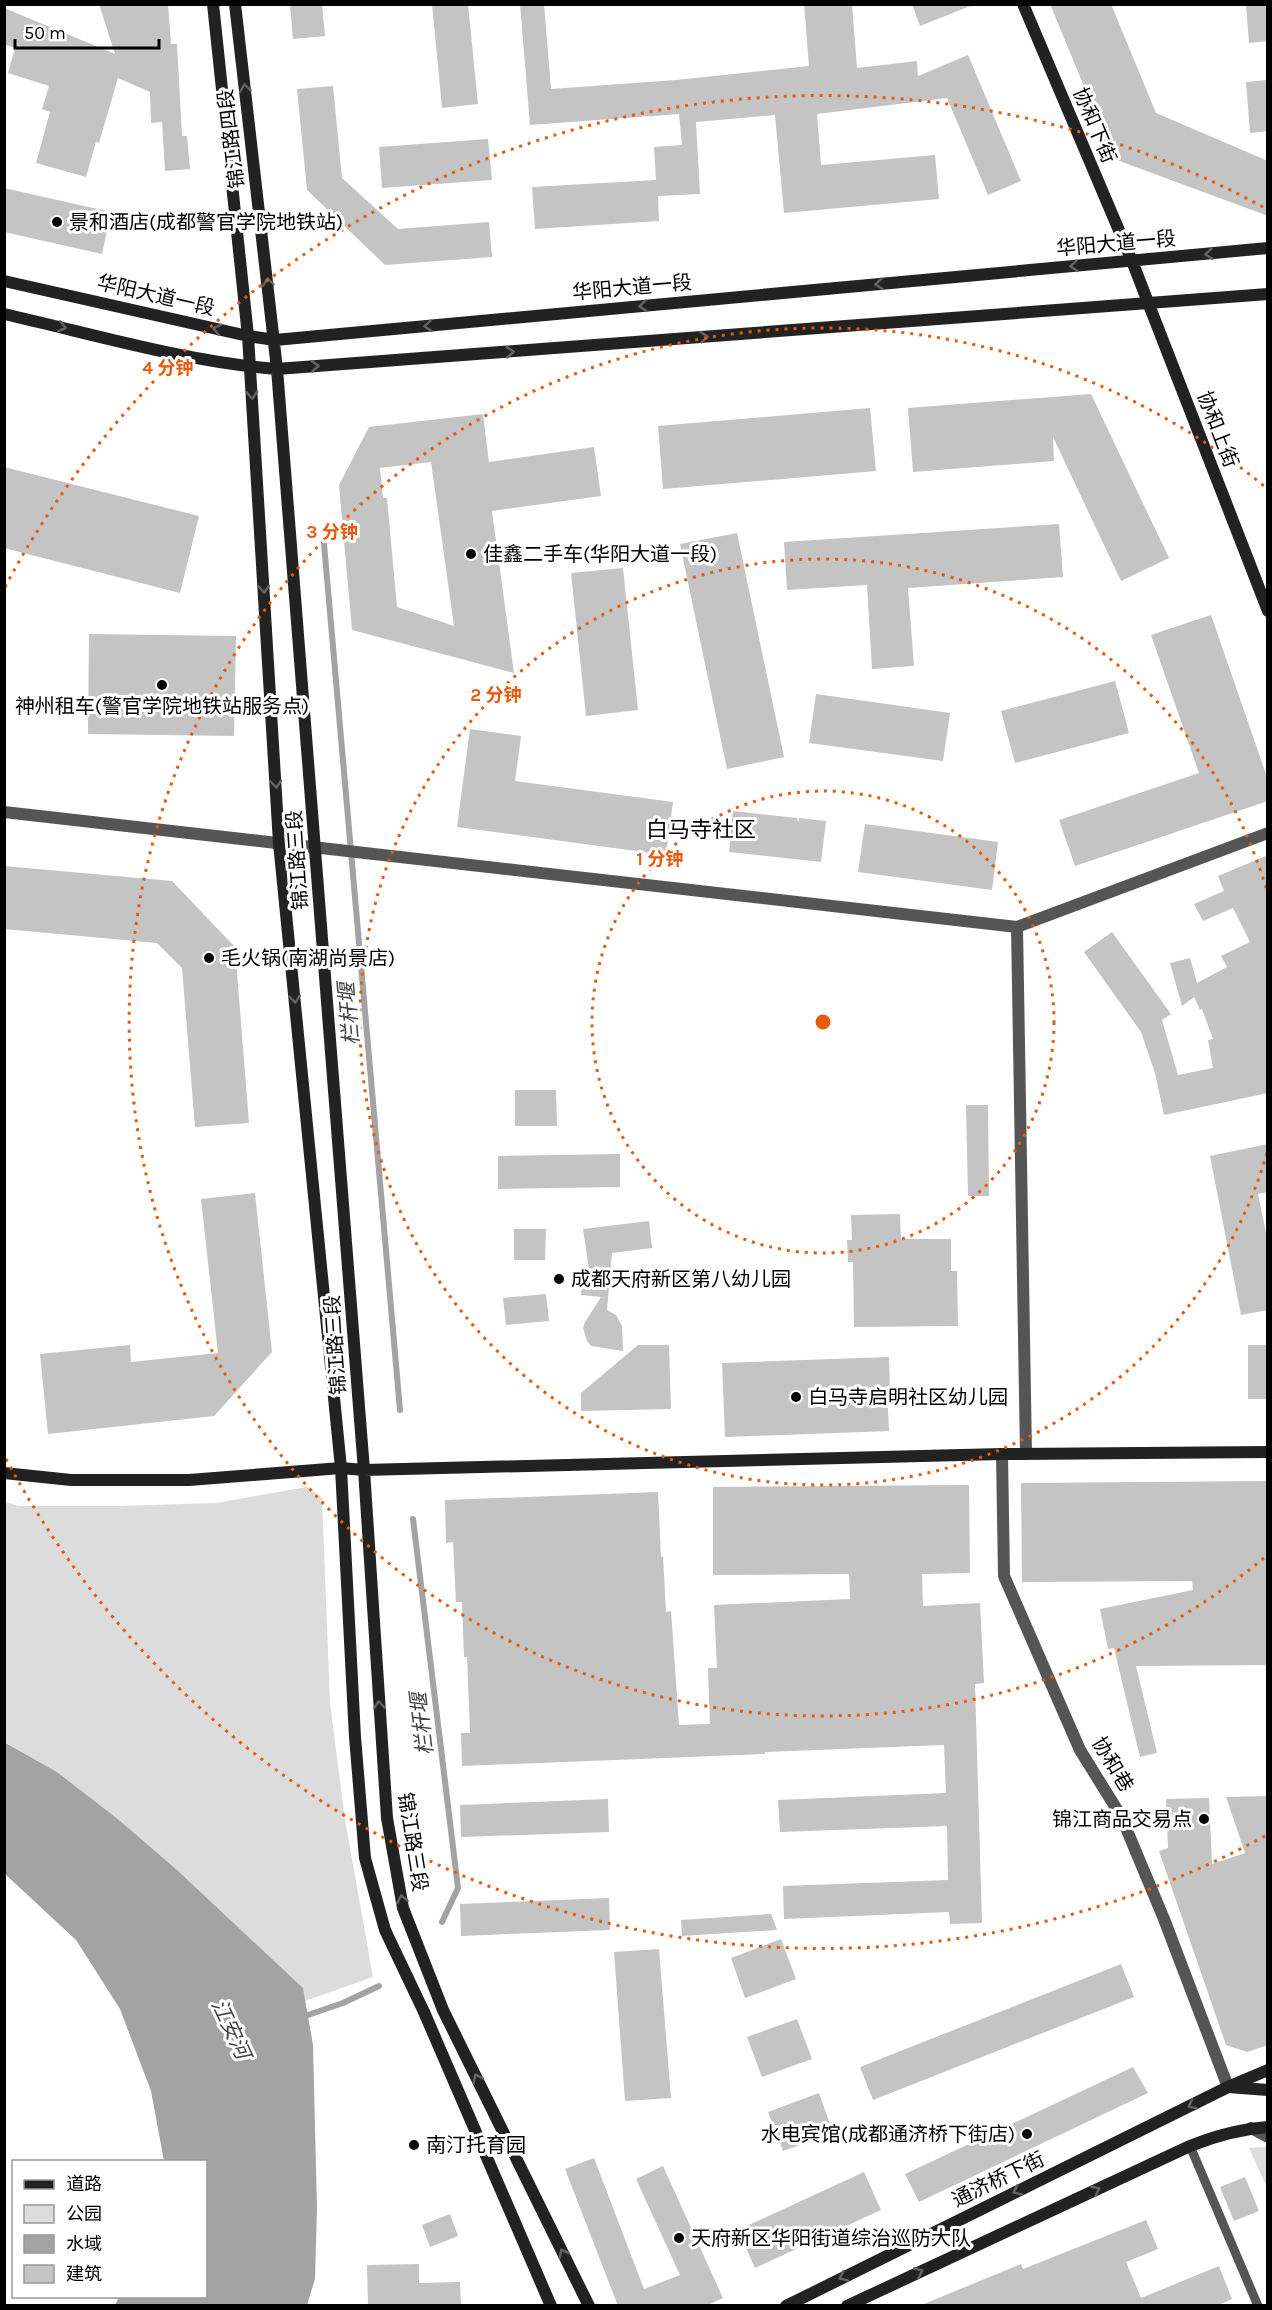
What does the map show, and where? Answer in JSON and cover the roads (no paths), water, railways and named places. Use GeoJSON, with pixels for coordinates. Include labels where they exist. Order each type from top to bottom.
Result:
{"type":"FeatureCollection","features":[{"type":"Feature","properties":{"kind":"main road","name":"锦江路四段"},"geometry":{"type":"LineString","coordinates":[[213,4],[248,336]]}},
{"type":"Feature","properties":{"kind":"main road","name":"锦江路四段"},"geometry":{"type":"LineString","coordinates":[[235,4],[275,340]]}},
{"type":"Feature","properties":{"kind":"main road","name":"协和下街"},"geometry":{"type":"LineString","coordinates":[[1023,4],[1132,261]]}},
{"type":"Feature","properties":{"kind":"main road","name":"华阳大道一段"},"geometry":{"type":"LineString","coordinates":[[4,281],[248,336],[275,340],[1268,248]]}},
{"type":"Feature","properties":{"kind":"main road","name":"协和上街"},"geometry":{"type":"LineString","coordinates":[[1132,261],[1268,611]]}},
{"type":"Feature","properties":{"kind":"main road"},"geometry":{"type":"LineString","coordinates":[[4,314],[179,354],[251,367],[277,369],[1268,294]]}},
{"type":"Feature","properties":{"kind":"main road","name":"锦江路三段"},"geometry":{"type":"LineString","coordinates":[[248,336],[279,843],[341,1468],[355,1737],[365,1858],[385,1930],[424,2012],[551,2306]]}},
{"type":"Feature","properties":{"kind":"main road","name":"锦江路三段"},"geometry":{"type":"LineString","coordinates":[[275,340],[364,1470],[387,1818],[404,1908],[443,2010],[589,2306]]}},
{"type":"Feature","properties":{"kind":"main road"},"geometry":{"type":"LineString","coordinates":[[4,1473],[71,1480],[189,1480],[341,1468],[364,1470],[1002,1454],[1268,1452]]}},
{"type":"Feature","properties":{"kind":"main road","name":"通济桥下街"},"geometry":{"type":"LineString","coordinates":[[786,2306],[1228,2087],[1268,2070]]}},
{"type":"Feature","properties":{"kind":"main road"},"geometry":{"type":"LineString","coordinates":[[1228,2087],[1268,2091]]}},
{"type":"Feature","properties":{"kind":"main road"},"geometry":{"type":"LineString","coordinates":[[847,2306],[1213,2136],[1268,2127]]}},
{"type":"Feature","properties":{"kind":"street"},"geometry":{"type":"LineString","coordinates":[[4,812],[1017,927],[1268,833]]}},
{"type":"Feature","properties":{"kind":"street"},"geometry":{"type":"LineString","coordinates":[[1017,927],[1026,1454]]}},
{"type":"Feature","properties":{"kind":"street","name":"协和巷"},"geometry":{"type":"LineString","coordinates":[[1002,1454],[1004,1576],[1080,1750],[1122,1816],[1228,2087]]}},
{"type":"Feature","properties":{"kind":"street"},"geometry":{"type":"LineString","coordinates":[[1251,2128],[1268,2137]]}},
{"type":"Feature","properties":{"kind":"lane"},"geometry":{"type":"LineString","coordinates":[[1190,2146],[1258,2306]]}},
{"type":"Feature","properties":{"kind":"water","name":"江安河"},"geometry":{"type":"Polygon","coordinates":[[[4,1742],[57,1772],[119,1820],[176,1869],[303,1988],[313,2045],[317,2208],[315,2279],[307,2305],[115,2305],[118,2298],[207,2298],[207,2160],[164,2160],[151,2091],[120,2009],[76,1940],[5,1874],[4,1742]]]}},
{"type":"Feature","properties":{"kind":"waterway","name":"栏杆堰"},"geometry":{"type":"LineString","coordinates":[[324,544],[400,1410]]}},
{"type":"Feature","properties":{"kind":"waterway","name":"栏杆堰"},"geometry":{"type":"LineString","coordinates":[[413,1519],[458,1888],[442,1922]]}},
{"type":"Feature","properties":{"kind":"waterway","name":"栏杆堰"},"geometry":{"type":"LineString","coordinates":[[302,2017],[343,2003],[379,1986]]}},
{"type":"Feature","properties":{"kind":"place","name":"景和酒店(成都警官学院地铁站)"},"geometry":{"type":"Point","coordinates":[57,222]}},
{"type":"Feature","properties":{"kind":"place","name":"佳鑫二手车(华阳大道一段)"},"geometry":{"type":"Point","coordinates":[471,554]}},
{"type":"Feature","properties":{"kind":"place","name":"神州租车(警官学院地铁站服务点)"},"geometry":{"type":"Point","coordinates":[162,685]}},
{"type":"Feature","properties":{"kind":"place","name":"毛火锅(南湖尚景店)"},"geometry":{"type":"Point","coordinates":[209,958]}},
{"type":"Feature","properties":{"kind":"place","name":"成都天府新区第八幼儿园"},"geometry":{"type":"Point","coordinates":[559,1279]}},
{"type":"Feature","properties":{"kind":"place","name":"白马寺启明社区幼儿园"},"geometry":{"type":"Point","coordinates":[796,1397]}},
{"type":"Feature","properties":{"kind":"place","name":"锦江商品交易点"},"geometry":{"type":"Point","coordinates":[1204,1819]}},
{"type":"Feature","properties":{"kind":"place","name":"水电宾馆(成都通济桥下街店)"},"geometry":{"type":"Point","coordinates":[1027,2134]}},
{"type":"Feature","properties":{"kind":"place","name":"南汀托育园"},"geometry":{"type":"Point","coordinates":[414,2145]}},
{"type":"Feature","properties":{"kind":"place","name":"天府新区华阳街道综治巡防大队"},"geometry":{"type":"Point","coordinates":[679,2238]}},
{"type":"Feature","properties":{"kind":"district","name":"白马寺社区"},"geometry":{"type":"Point","coordinates":[701,829]}}]}
